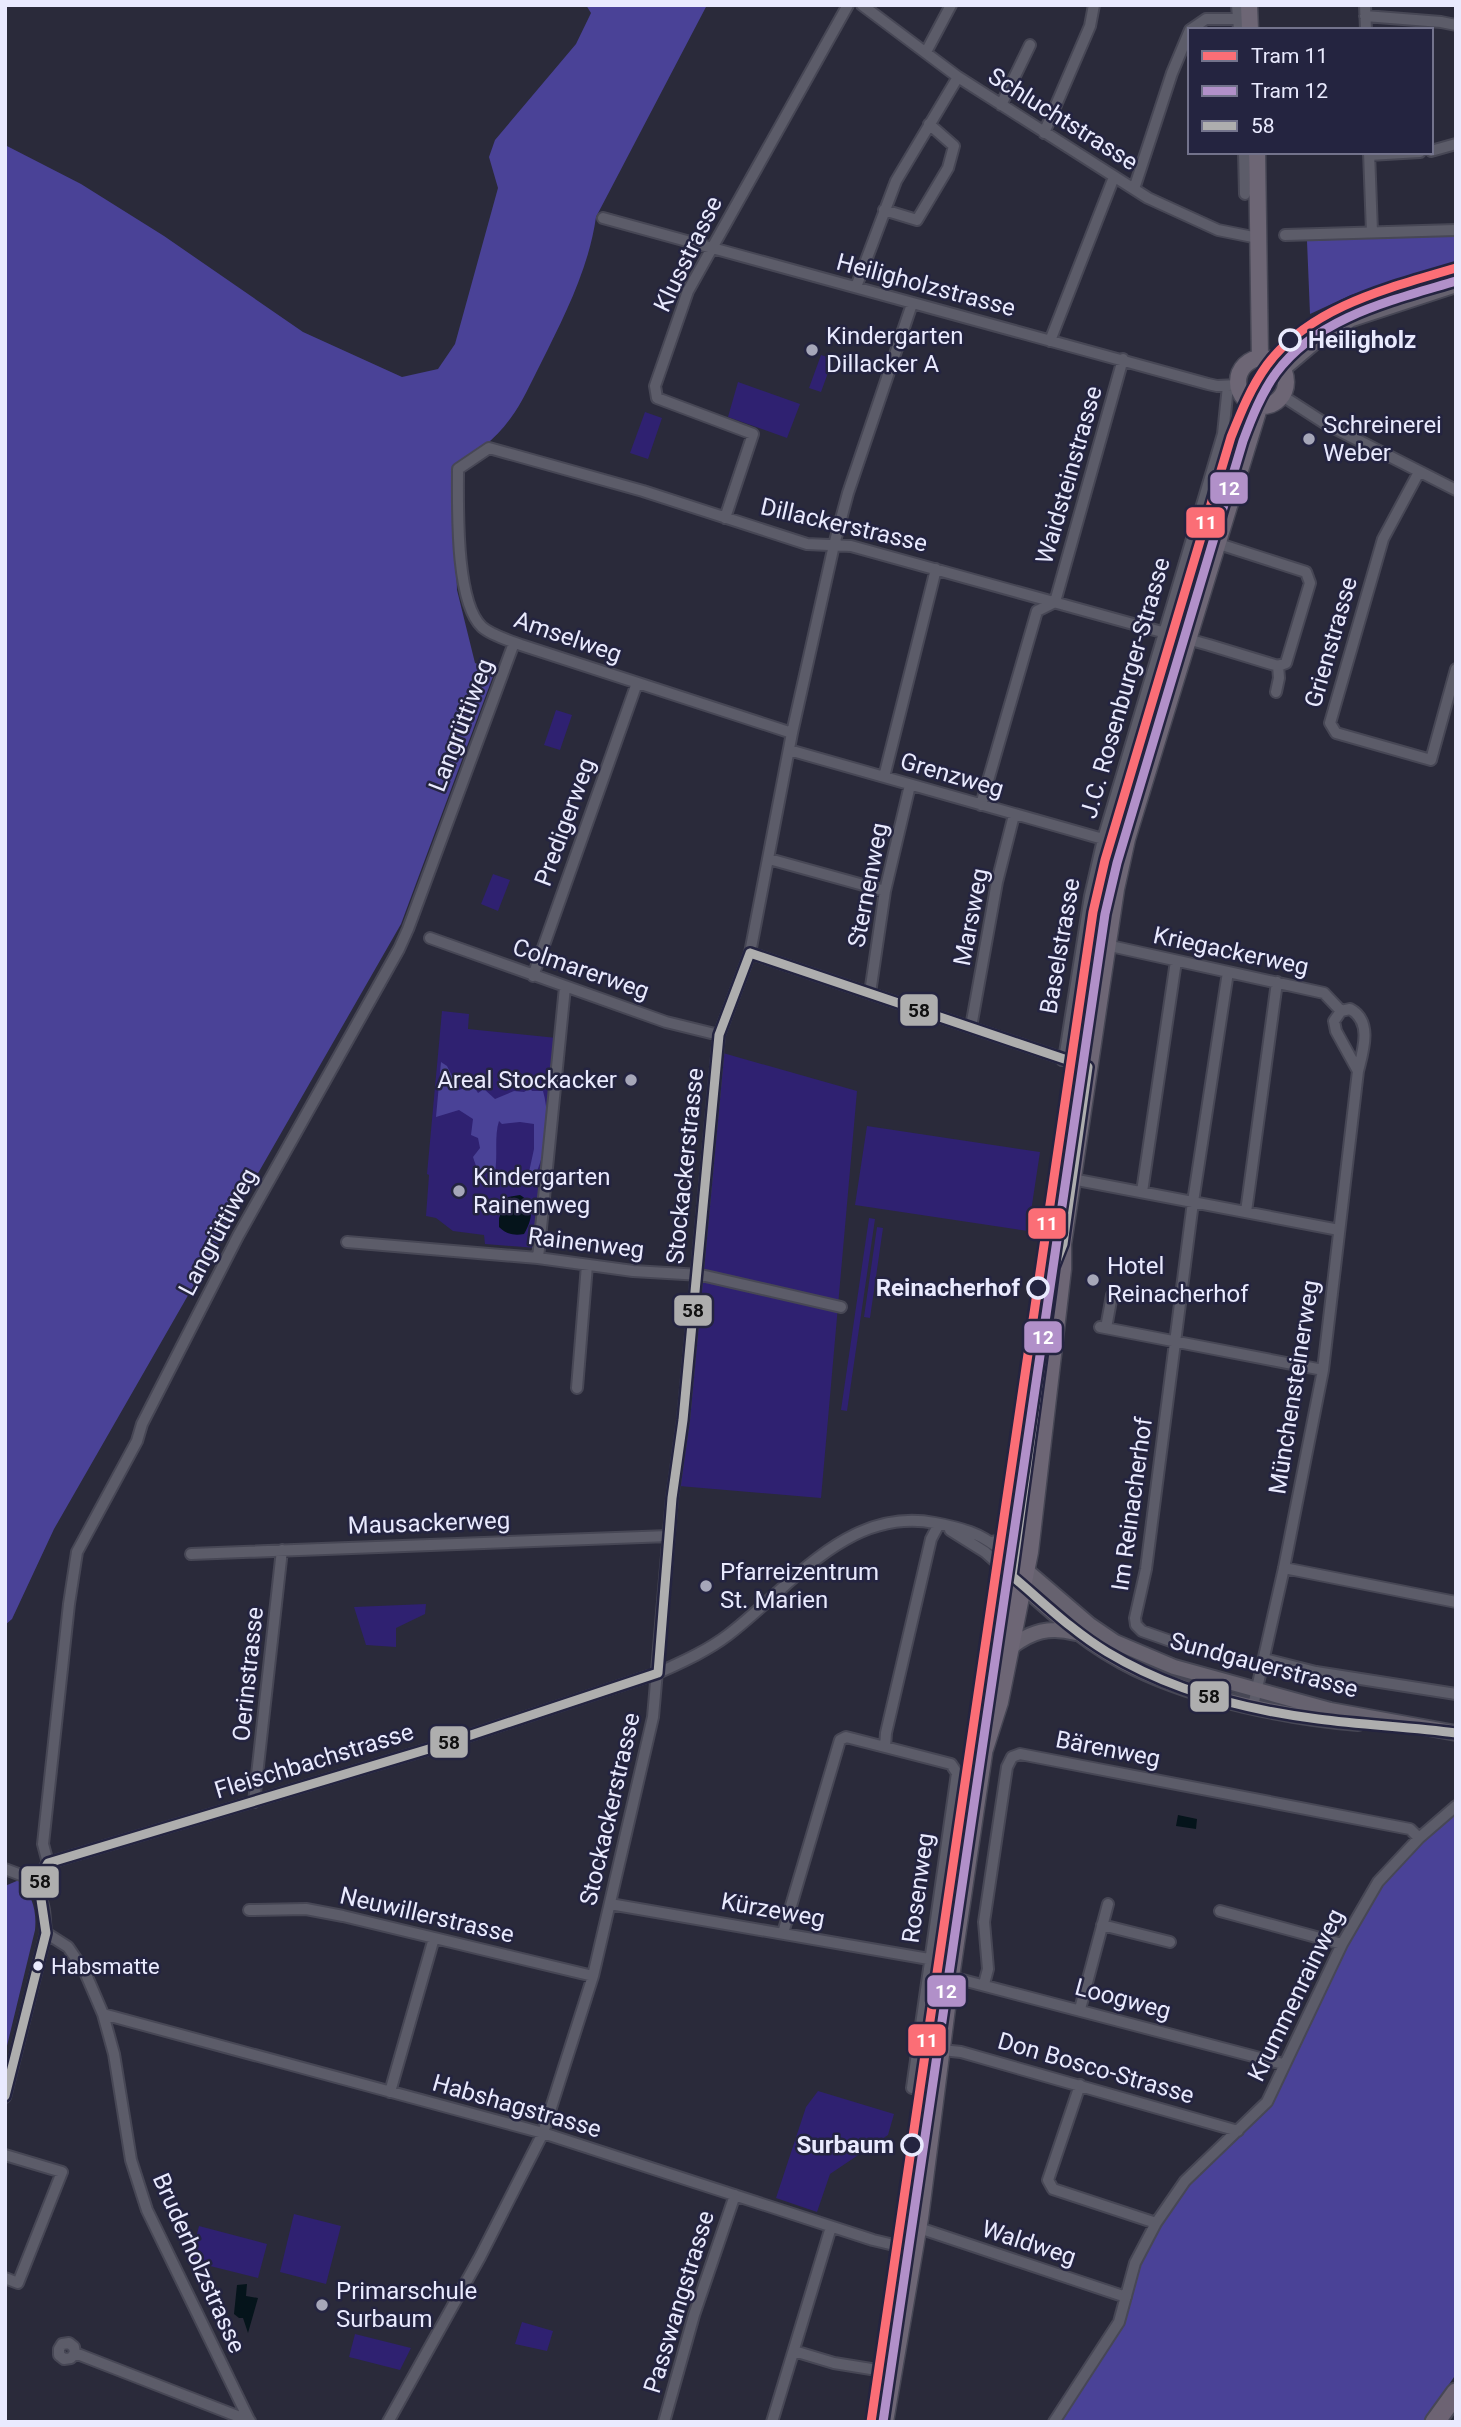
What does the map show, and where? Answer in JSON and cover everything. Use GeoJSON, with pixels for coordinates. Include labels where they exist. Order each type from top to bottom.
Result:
{"type":"FeatureCollection","features":[{"type":"Feature","properties":{"kind":"highway"},"geometry":{"type":"LineString","coordinates":[[1436,2422],[1456,2393]]}},
{"type":"Feature","properties":{"kind":"highway"},"geometry":{"type":"LineString","coordinates":[[1445,2422],[1456,2408]]}},
{"type":"Feature","properties":{"kind":"main road"},"geometry":{"type":"LineString","coordinates":[[1242,26],[1249,5]]}},
{"type":"Feature","properties":{"kind":"main road"},"geometry":{"type":"LineString","coordinates":[[1257,154],[1260,358]]}},
{"type":"Feature","properties":{"kind":"main road"},"geometry":{"type":"LineString","coordinates":[[1282,370],[1321,337],[1352,319],[1456,285]]}},
{"type":"Feature","properties":{"kind":"main road"},"geometry":{"type":"LineString","coordinates":[[1260,358],[1272,361],[1282,370],[1285,381],[1281,395],[1270,404],[1260,405],[1247,400],[1233,385],[1243,367],[1260,358]]}},
{"type":"Feature","properties":{"kind":"main road","name":"Baselstrasse"},"geometry":{"type":"LineString","coordinates":[[885,2422],[919,2228],[951,1977],[985,1749],[989,1701],[1042,1466],[1063,1269],[1063,1244],[1115,889],[1127,839],[1260,405]]}},
{"type":"Feature","properties":{"kind":"main road","name":"Baselstrasse"},"geometry":{"type":"LineString","coordinates":[[985,1749],[1000,1702],[1010,1648],[1019,1573],[1019,1528],[1054,1267],[1063,1244]]}},
{"type":"Feature","properties":{"kind":"main road","name":"Sundgauerstrasse"},"geometry":{"type":"LineString","coordinates":[[1019,1573],[1079,1633],[1108,1653],[1152,1675],[1255,1699],[1456,1733]]}},
{"type":"Feature","properties":{"kind":"main road","name":"Sundgauerstrasse"},"geometry":{"type":"LineString","coordinates":[[1019,1573],[1115,1642],[1255,1699]]}},
{"type":"Feature","properties":{"kind":"main road"},"geometry":{"type":"LineString","coordinates":[[1010,1648],[1026,1637],[1046,1629],[1079,1633]]}},
{"type":"Feature","properties":{"kind":"street","name":"Klusstrasse"},"geometry":{"type":"LineString","coordinates":[[725,518],[753,434],[657,398],[655,386],[688,291],[848,5]]}},
{"type":"Feature","properties":{"kind":"street","name":"Schluchtstrasse"},"geometry":{"type":"LineString","coordinates":[[862,5],[958,77],[1148,198],[1218,230],[1258,238]]}},
{"type":"Feature","properties":{"kind":"street"},"geometry":{"type":"LineString","coordinates":[[926,52],[951,5]]}},
{"type":"Feature","properties":{"kind":"street"},"geometry":{"type":"LineString","coordinates":[[1044,133],[1090,26],[1094,5]]}},
{"type":"Feature","properties":{"kind":"street"},"geometry":{"type":"LineString","coordinates":[[1193,28],[1206,19],[1242,26],[1237,5]]}},
{"type":"Feature","properties":{"kind":"street"},"geometry":{"type":"LineString","coordinates":[[1366,28],[1365,10],[1456,25]]}},
{"type":"Feature","properties":{"kind":"street"},"geometry":{"type":"LineString","coordinates":[[1134,189],[1188,34]]}},
{"type":"Feature","properties":{"kind":"street"},"geometry":{"type":"LineString","coordinates":[[1001,105],[1030,45]]}},
{"type":"Feature","properties":{"kind":"street"},"geometry":{"type":"LineString","coordinates":[[856,288],[896,181],[958,77]]}},
{"type":"Feature","properties":{"kind":"street"},"geometry":{"type":"LineString","coordinates":[[884,210],[917,220],[948,168],[954,146],[929,124]]}},
{"type":"Feature","properties":{"kind":"street"},"geometry":{"type":"LineString","coordinates":[[1433,150],[1456,144]]}},
{"type":"Feature","properties":{"kind":"street"},"geometry":{"type":"LineString","coordinates":[[1244,154],[1245,194]]}},
{"type":"Feature","properties":{"kind":"street"},"geometry":{"type":"LineString","coordinates":[[1369,154],[1372,232]]}},
{"type":"Feature","properties":{"kind":"street"},"geometry":{"type":"LineString","coordinates":[[1050,341],[1114,177]]}},
{"type":"Feature","properties":{"kind":"street","name":"Heiligholzstrasse"},"geometry":{"type":"LineString","coordinates":[[603,218],[1208,384],[1233,385]]}},
{"type":"Feature","properties":{"kind":"street"},"geometry":{"type":"LineString","coordinates":[[1285,235],[1456,230]]}},
{"type":"Feature","properties":{"kind":"street","name":"Stockackerstrasse"},"geometry":{"type":"LineString","coordinates":[[388,2422],[480,2257],[543,2133],[593,1976],[653,1717],[719,1035],[750,953],[792,733],[834,545],[848,493],[912,304]]}},
{"type":"Feature","properties":{"kind":"street","name":"Waidsteinstrasse"},"geometry":{"type":"LineString","coordinates":[[1055,602],[1122,359]]}},
{"type":"Feature","properties":{"kind":"street","name":"J.C. Rosenburger-Strasse"},"geometry":{"type":"LineString","coordinates":[[1103,839],[1223,434],[1233,385]]}},
{"type":"Feature","properties":{"kind":"street"},"geometry":{"type":"LineString","coordinates":[[1281,395],[1326,424],[1456,490]]}},
{"type":"Feature","properties":{"kind":"street","name":"Dillackerstrasse"},"geometry":{"type":"LineString","coordinates":[[489,448],[633,489],[807,544],[850,546],[1278,666]]}},
{"type":"Feature","properties":{"kind":"street","name":"Amselweg"},"geometry":{"type":"LineString","coordinates":[[489,448],[458,469],[463,576],[468,607],[482,628],[514,643],[792,733]]}},
{"type":"Feature","properties":{"kind":"street","name":"Grienstrasse"},"geometry":{"type":"LineString","coordinates":[[1419,471],[1384,539],[1330,723],[1336,733],[1431,760],[1456,669]]}},
{"type":"Feature","properties":{"kind":"street"},"geometry":{"type":"LineString","coordinates":[[1219,544],[1306,572],[1310,583],[1286,663],[1278,666],[1276,692]]}},
{"type":"Feature","properties":{"kind":"street"},"geometry":{"type":"LineString","coordinates":[[884,777],[936,569]]}},
{"type":"Feature","properties":{"kind":"street"},"geometry":{"type":"LineString","coordinates":[[981,805],[1037,611],[1055,602]]}},
{"type":"Feature","properties":{"kind":"street","name":"Langrüttiweg"},"geometry":{"type":"LineString","coordinates":[[48,1863],[43,1844],[77,1552],[137,1441],[142,1424],[238,1236],[399,949],[514,643]]}},
{"type":"Feature","properties":{"kind":"street","name":"Predigerweg"},"geometry":{"type":"LineString","coordinates":[[533,976],[637,683]]}},
{"type":"Feature","properties":{"kind":"street","name":"Grenzweg"},"geometry":{"type":"LineString","coordinates":[[789,750],[1103,839]]}},
{"type":"Feature","properties":{"kind":"street","name":"Sternenweg"},"geometry":{"type":"LineString","coordinates":[[870,993],[885,891],[910,785]]}},
{"type":"Feature","properties":{"kind":"street","name":"Marsweg"},"geometry":{"type":"LineString","coordinates":[[971,1027],[997,882],[1014,815]]}},
{"type":"Feature","properties":{"kind":"street","name":"Baselstrasse"},"geometry":{"type":"LineString","coordinates":[[1062,1060],[1090,896],[1103,839]]}},
{"type":"Feature","properties":{"kind":"street"},"geometry":{"type":"LineString","coordinates":[[769,859],[885,891]]}},
{"type":"Feature","properties":{"kind":"street","name":"Colmarerweg"},"geometry":{"type":"LineString","coordinates":[[430,939],[666,1022],[719,1035]]}},
{"type":"Feature","properties":{"kind":"street","name":"Kriegackerweg"},"geometry":{"type":"LineString","coordinates":[[1106,944],[1324,993],[1341,1011]]}},
{"type":"Feature","properties":{"kind":"street"},"geometry":{"type":"LineString","coordinates":[[750,953],[1088,1067]]}},
{"type":"Feature","properties":{"kind":"street"},"geometry":{"type":"LineString","coordinates":[[1142,1192],[1176,961]]}},
{"type":"Feature","properties":{"kind":"street","name":"Im Reinacherhof"},"geometry":{"type":"LineString","coordinates":[[1179,1644],[1142,1631],[1136,1625],[1135,1618],[1146,1569],[1194,1202],[1228,972]]}},
{"type":"Feature","properties":{"kind":"street"},"geometry":{"type":"LineString","coordinates":[[1246,1212],[1277,982]]}},
{"type":"Feature","properties":{"kind":"street"},"geometry":{"type":"LineString","coordinates":[[538,1258],[565,987]]}},
{"type":"Feature","properties":{"kind":"street","name":"Münchensteinerweg"},"geometry":{"type":"LineString","coordinates":[[1255,1699],[1323,1370],[1357,1072],[1363,1051],[1364,1024],[1358,1013],[1350,1009],[1341,1011]]}},
{"type":"Feature","properties":{"kind":"street"},"geometry":{"type":"LineString","coordinates":[[1341,1011],[1334,1021],[1336,1031],[1357,1072]]}},
{"type":"Feature","properties":{"kind":"street"},"geometry":{"type":"LineString","coordinates":[[1072,1179],[1339,1230]]}},
{"type":"Feature","properties":{"kind":"street","name":"Rainenweg"},"geometry":{"type":"LineString","coordinates":[[346,1242],[538,1258],[633,1271],[695,1275],[841,1307]]}},
{"type":"Feature","properties":{"kind":"street"},"geometry":{"type":"LineString","coordinates":[[577,1388],[587,1265]]}},
{"type":"Feature","properties":{"kind":"street"},"geometry":{"type":"LineString","coordinates":[[1112,1295],[1103,1327],[1323,1370]]}},
{"type":"Feature","properties":{"kind":"street","name":"Fleischbachstrasse"},"geometry":{"type":"LineString","coordinates":[[48,1863],[432,1748],[658,1674],[728,1635],[812,1563],[847,1537],[886,1522],[916,1520],[964,1528],[992,1542],[1019,1573]]}},
{"type":"Feature","properties":{"kind":"street"},"geometry":{"type":"LineString","coordinates":[[885,1748],[886,1733],[931,1539],[939,1524]]}},
{"type":"Feature","properties":{"kind":"street","name":"Fleischbachstrasse"},"geometry":{"type":"LineString","coordinates":[[939,1524],[1019,1573]]}},
{"type":"Feature","properties":{"kind":"street"},"geometry":{"type":"LineString","coordinates":[[992,1542],[1008,1539],[1019,1528]]}},
{"type":"Feature","properties":{"kind":"street","name":"Mausackerweg"},"geometry":{"type":"LineString","coordinates":[[191,1554],[669,1536]]}},
{"type":"Feature","properties":{"kind":"street","name":"Oerinstrasse"},"geometry":{"type":"LineString","coordinates":[[254,1802],[282,1550]]}},
{"type":"Feature","properties":{"kind":"street"},"geometry":{"type":"LineString","coordinates":[[1284,1568],[1456,1602]]}},
{"type":"Feature","properties":{"kind":"street"},"geometry":{"type":"LineString","coordinates":[[1264,1659],[1316,1672],[1456,1694]]}},
{"type":"Feature","properties":{"kind":"street","name":"Rosenweg"},"geometry":{"type":"LineString","coordinates":[[783,1933],[840,1740],[846,1737],[951,1764],[957,1773],[912,2088]]}},
{"type":"Feature","properties":{"kind":"street","name":"Bärenweg"},"geometry":{"type":"LineString","coordinates":[[984,1984],[989,1969],[984,1922],[1007,1767],[1012,1757],[1020,1754],[1397,1826],[1410,1829],[1419,1838]]}},
{"type":"Feature","properties":{"kind":"street","name":"Krummenrainweg"},"geometry":{"type":"LineString","coordinates":[[1054,2422],[1119,2322],[1135,2263],[1156,2223],[1185,2181],[1267,2102],[1342,1944],[1377,1882],[1419,1838],[1456,1806]]}},
{"type":"Feature","properties":{"kind":"street"},"geometry":{"type":"LineString","coordinates":[[5,2096],[46,1933],[37,1881],[48,1863]]}},
{"type":"Feature","properties":{"kind":"street"},"geometry":{"type":"LineString","coordinates":[[5,1869],[37,1881]]}},
{"type":"Feature","properties":{"kind":"street"},"geometry":{"type":"LineString","coordinates":[[5,1882],[16,1874]]}},
{"type":"Feature","properties":{"kind":"street","name":"Kürzeweg"},"geometry":{"type":"LineString","coordinates":[[610,1904],[929,1959]]}},
{"type":"Feature","properties":{"kind":"street"},"geometry":{"type":"LineString","coordinates":[[1080,2009],[1108,1904]]}},
{"type":"Feature","properties":{"kind":"street","name":"Neuwillerstrasse"},"geometry":{"type":"LineString","coordinates":[[250,1910],[306,1909],[593,1976]]}},
{"type":"Feature","properties":{"kind":"street"},"geometry":{"type":"LineString","coordinates":[[1220,1911],[1342,1944]]}},
{"type":"Feature","properties":{"kind":"street"},"geometry":{"type":"LineString","coordinates":[[1102,1925],[1170,1942]]}},
{"type":"Feature","properties":{"kind":"street","name":"Bruderholzstrasse"},"geometry":{"type":"LineString","coordinates":[[46,1933],[68,1947],[85,1972],[103,2014],[114,2054],[131,2160],[147,2210],[250,2421]]}},
{"type":"Feature","properties":{"kind":"street"},"geometry":{"type":"LineString","coordinates":[[390,2092],[434,1938]]}},
{"type":"Feature","properties":{"kind":"street","name":"Loogweg"},"geometry":{"type":"LineString","coordinates":[[951,1977],[1283,2064]]}},
{"type":"Feature","properties":{"kind":"street","name":"Habshagstrasse"},"geometry":{"type":"LineString","coordinates":[[103,2014],[543,2133],[831,2227],[915,2249]]}},
{"type":"Feature","properties":{"kind":"street","name":"Don Bosco-Strasse"},"geometry":{"type":"LineString","coordinates":[[942,2050],[961,2052],[1238,2131]]}},
{"type":"Feature","properties":{"kind":"street"},"geometry":{"type":"LineString","coordinates":[[1080,2085],[1048,2180],[1053,2189],[1156,2223]]}},
{"type":"Feature","properties":{"kind":"street"},"geometry":{"type":"LineString","coordinates":[[5,2155],[62,2172],[19,2283],[5,2278]]}},
{"type":"Feature","properties":{"kind":"street","name":"Passwangstrasse"},"geometry":{"type":"LineString","coordinates":[[664,2422],[694,2315],[735,2195]]}},
{"type":"Feature","properties":{"kind":"street"},"geometry":{"type":"LineString","coordinates":[[772,2422],[831,2227]]}},
{"type":"Feature","properties":{"kind":"street","name":"Waldweg"},"geometry":{"type":"LineString","coordinates":[[919,2228],[1126,2297]]}},
{"type":"Feature","properties":{"kind":"street"},"geometry":{"type":"LineString","coordinates":[[794,2351],[871,2369]]}},
{"type":"Feature","properties":{"kind":"street"},"geometry":{"type":"LineString","coordinates":[[75,2353],[250,2421]]}},
{"type":"Feature","properties":{"kind":"shaded area"},"geometry":{"type":"Polygon","coordinates":[[[586,5],[707,5],[596,217],[588,255],[574,292],[523,399],[498,434],[453,467],[457,590],[475,663],[495,671],[401,924],[54,1529],[12,1619],[5,1625],[5,145],[81,184],[164,236],[303,332],[402,377],[438,369],[455,344],[498,188],[489,157],[495,140],[576,44],[591,13],[586,5]]]}},
{"type":"Feature","properties":{"kind":"shaded area"},"geometry":{"type":"Polygon","coordinates":[[[1456,235],[1456,263],[1351,295],[1310,314],[1307,241],[1456,235]]]}},
{"type":"Feature","properties":{"kind":"shaded area"},"geometry":{"type":"Polygon","coordinates":[[[821,355],[833,359],[821,392],[809,388],[821,355]]]}},
{"type":"Feature","properties":{"kind":"shaded area"},"geometry":{"type":"Polygon","coordinates":[[[738,382],[800,404],[787,438],[728,417],[738,382]]]}},
{"type":"Feature","properties":{"kind":"shaded area"},"geometry":{"type":"Polygon","coordinates":[[[645,412],[662,418],[648,459],[630,453],[645,412]]]}},
{"type":"Feature","properties":{"kind":"shaded area"},"geometry":{"type":"Polygon","coordinates":[[[556,710],[572,715],[560,750],[544,745],[556,710]]]}},
{"type":"Feature","properties":{"kind":"shaded area"},"geometry":{"type":"Polygon","coordinates":[[[493,874],[510,880],[498,911],[481,904],[493,874]]]}},
{"type":"Feature","properties":{"kind":"shaded area"},"geometry":{"type":"Polygon","coordinates":[[[442,1011],[469,1014],[468,1029],[557,1038],[537,1248],[485,1244],[484,1235],[453,1231],[436,1218],[426,1216],[427,1174],[442,1011]]]}},
{"type":"Feature","properties":{"kind":"shaded area","name":"Reinacherhof"},"geometry":{"type":"Polygon","coordinates":[[[723,1053],[857,1091],[821,1498],[679,1486],[690,1404],[723,1053]]]}},
{"type":"Feature","properties":{"kind":"shaded area"},"geometry":{"type":"Polygon","coordinates":[[[441,1062],[447,1066],[459,1090],[473,1085],[478,1093],[484,1089],[495,1099],[530,1088],[532,1091],[543,1091],[546,1132],[543,1154],[536,1173],[529,1172],[534,1149],[534,1124],[502,1124],[499,1121],[495,1172],[478,1172],[473,1157],[480,1148],[478,1138],[471,1135],[473,1119],[459,1110],[436,1117],[441,1062]]]}},
{"type":"Feature","properties":{"kind":"shaded area"},"geometry":{"type":"Polygon","coordinates":[[[867,1126],[1040,1152],[1028,1231],[855,1205],[867,1126]]]}},
{"type":"Feature","properties":{"kind":"shaded area"},"geometry":{"type":"Polygon","coordinates":[[[520,1195],[530,1208],[529,1223],[524,1234],[510,1234],[499,1227],[499,1218],[508,1197],[520,1195]]]}},
{"type":"Feature","properties":{"kind":"shaded area"},"geometry":{"type":"Polygon","coordinates":[[[869,1218],[875,1219],[847,1411],[841,1410],[869,1218]]]}},
{"type":"Feature","properties":{"kind":"shaded area"},"geometry":{"type":"Polygon","coordinates":[[[877,1227],[883,1228],[870,1318],[864,1317],[877,1227]]]}},
{"type":"Feature","properties":{"kind":"shaded area"},"geometry":{"type":"Polygon","coordinates":[[[426,1604],[425,1614],[396,1628],[396,1647],[366,1645],[354,1607],[426,1604]]]}},
{"type":"Feature","properties":{"kind":"shaded area"},"geometry":{"type":"Polygon","coordinates":[[[1456,1806],[1456,2374],[1424,2422],[1054,2422],[1105,2345],[1135,2263],[1185,2181],[1267,2102],[1378,1882],[1456,1806]]]}},
{"type":"Feature","properties":{"kind":"shaded area"},"geometry":{"type":"Polygon","coordinates":[[[1178,1815],[1197,1819],[1196,1829],[1176,1826],[1178,1815]]]}},
{"type":"Feature","properties":{"kind":"shaded area"},"geometry":{"type":"Polygon","coordinates":[[[19,1880],[33,1903],[35,1930],[5,2054],[5,1886],[19,1880]]]}},
{"type":"Feature","properties":{"kind":"shaded area"},"geometry":{"type":"Polygon","coordinates":[[[818,2091],[894,2114],[888,2135],[830,2174],[817,2212],[776,2198],[806,2107],[818,2091]]]}},
{"type":"Feature","properties":{"kind":"shaded area"},"geometry":{"type":"Polygon","coordinates":[[[294,2214],[341,2226],[326,2284],[280,2272],[294,2214]]]}},
{"type":"Feature","properties":{"kind":"shaded area"},"geometry":{"type":"Polygon","coordinates":[[[199,2226],[267,2244],[258,2278],[190,2261],[199,2226]]]}},
{"type":"Feature","properties":{"kind":"shaded area"},"geometry":{"type":"Polygon","coordinates":[[[247,2284],[246,2296],[258,2298],[248,2333],[243,2318],[234,2314],[237,2285],[247,2284]]]}},
{"type":"Feature","properties":{"kind":"shaded area"},"geometry":{"type":"Polygon","coordinates":[[[522,2322],[553,2331],[547,2351],[515,2344],[522,2322]]]}},
{"type":"Feature","properties":{"kind":"shaded area"},"geometry":{"type":"Polygon","coordinates":[[[355,2334],[411,2348],[400,2370],[349,2357],[355,2334]]]}},
{"type":"Feature","properties":{"kind":"tram line","name":"11"},"geometry":{"type":"LineString","coordinates":[[871,2422],[1093,912],[1105,860],[1231,437],[1256,382],[1285,345],[1328,314],[1378,292],[1456,268]]}},
{"type":"Feature","properties":{"kind":"tram line","name":"12"},"geometry":{"type":"LineString","coordinates":[[883,2422],[1105,914],[1117,863],[1243,441],[1266,389],[1293,354],[1334,324],[1382,304],[1456,281]]}},
{"type":"Feature","properties":{"kind":"transit line","name":"58"},"geometry":{"type":"LineString","coordinates":[[750,953],[1088,1067]]}},
{"type":"Feature","properties":{"kind":"transit line","name":"58"},"geometry":{"type":"LineString","coordinates":[[658,1673],[672,1498],[683,1420],[719,1035],[750,953]]}},
{"type":"Feature","properties":{"kind":"transit line","name":"58"},"geometry":{"type":"LineString","coordinates":[[1088,1067],[1063,1244],[1054,1267],[1012,1576],[1094,1644],[1131,1665],[1182,1688],[1236,1704],[1291,1715],[1456,1733]]}},
{"type":"Feature","properties":{"kind":"transit line","name":"58"},"geometry":{"type":"LineString","coordinates":[[5,2096],[46,1933],[39,1886],[41,1875],[48,1863],[432,1748],[658,1673]]}},
{"type":"Feature","properties":{"kind":"place","name":"Heiligholz"},"geometry":{"type":"Point","coordinates":[1290,340]}},
{"type":"Feature","properties":{"kind":"place","name":"Kindergarten Dillacker A"},"geometry":{"type":"Point","coordinates":[812,350]}},
{"type":"Feature","properties":{"kind":"place","name":"Schreinerei Weber"},"geometry":{"type":"Point","coordinates":[1309,439]}},
{"type":"Feature","properties":{"kind":"place","name":"Areal Stockacker"},"geometry":{"type":"Point","coordinates":[631,1080]}},
{"type":"Feature","properties":{"kind":"place","name":"Kindergarten Rainenweg"},"geometry":{"type":"Point","coordinates":[459,1191]}},
{"type":"Feature","properties":{"kind":"place","name":"Hotel Reinacherhof"},"geometry":{"type":"Point","coordinates":[1093,1280]}},
{"type":"Feature","properties":{"kind":"place","name":"Reinacherhof"},"geometry":{"type":"Point","coordinates":[1038,1288]}},
{"type":"Feature","properties":{"kind":"place","name":"Pfarreizentrum St. Marien"},"geometry":{"type":"Point","coordinates":[706,1586]}},
{"type":"Feature","properties":{"kind":"place","name":"Habsmatte"},"geometry":{"type":"Point","coordinates":[38,1966]}},
{"type":"Feature","properties":{"kind":"place","name":"Surbaum"},"geometry":{"type":"Point","coordinates":[912,2145]}},
{"type":"Feature","properties":{"kind":"place","name":"Primarschule Surbaum"},"geometry":{"type":"Point","coordinates":[322,2305]}}]}
